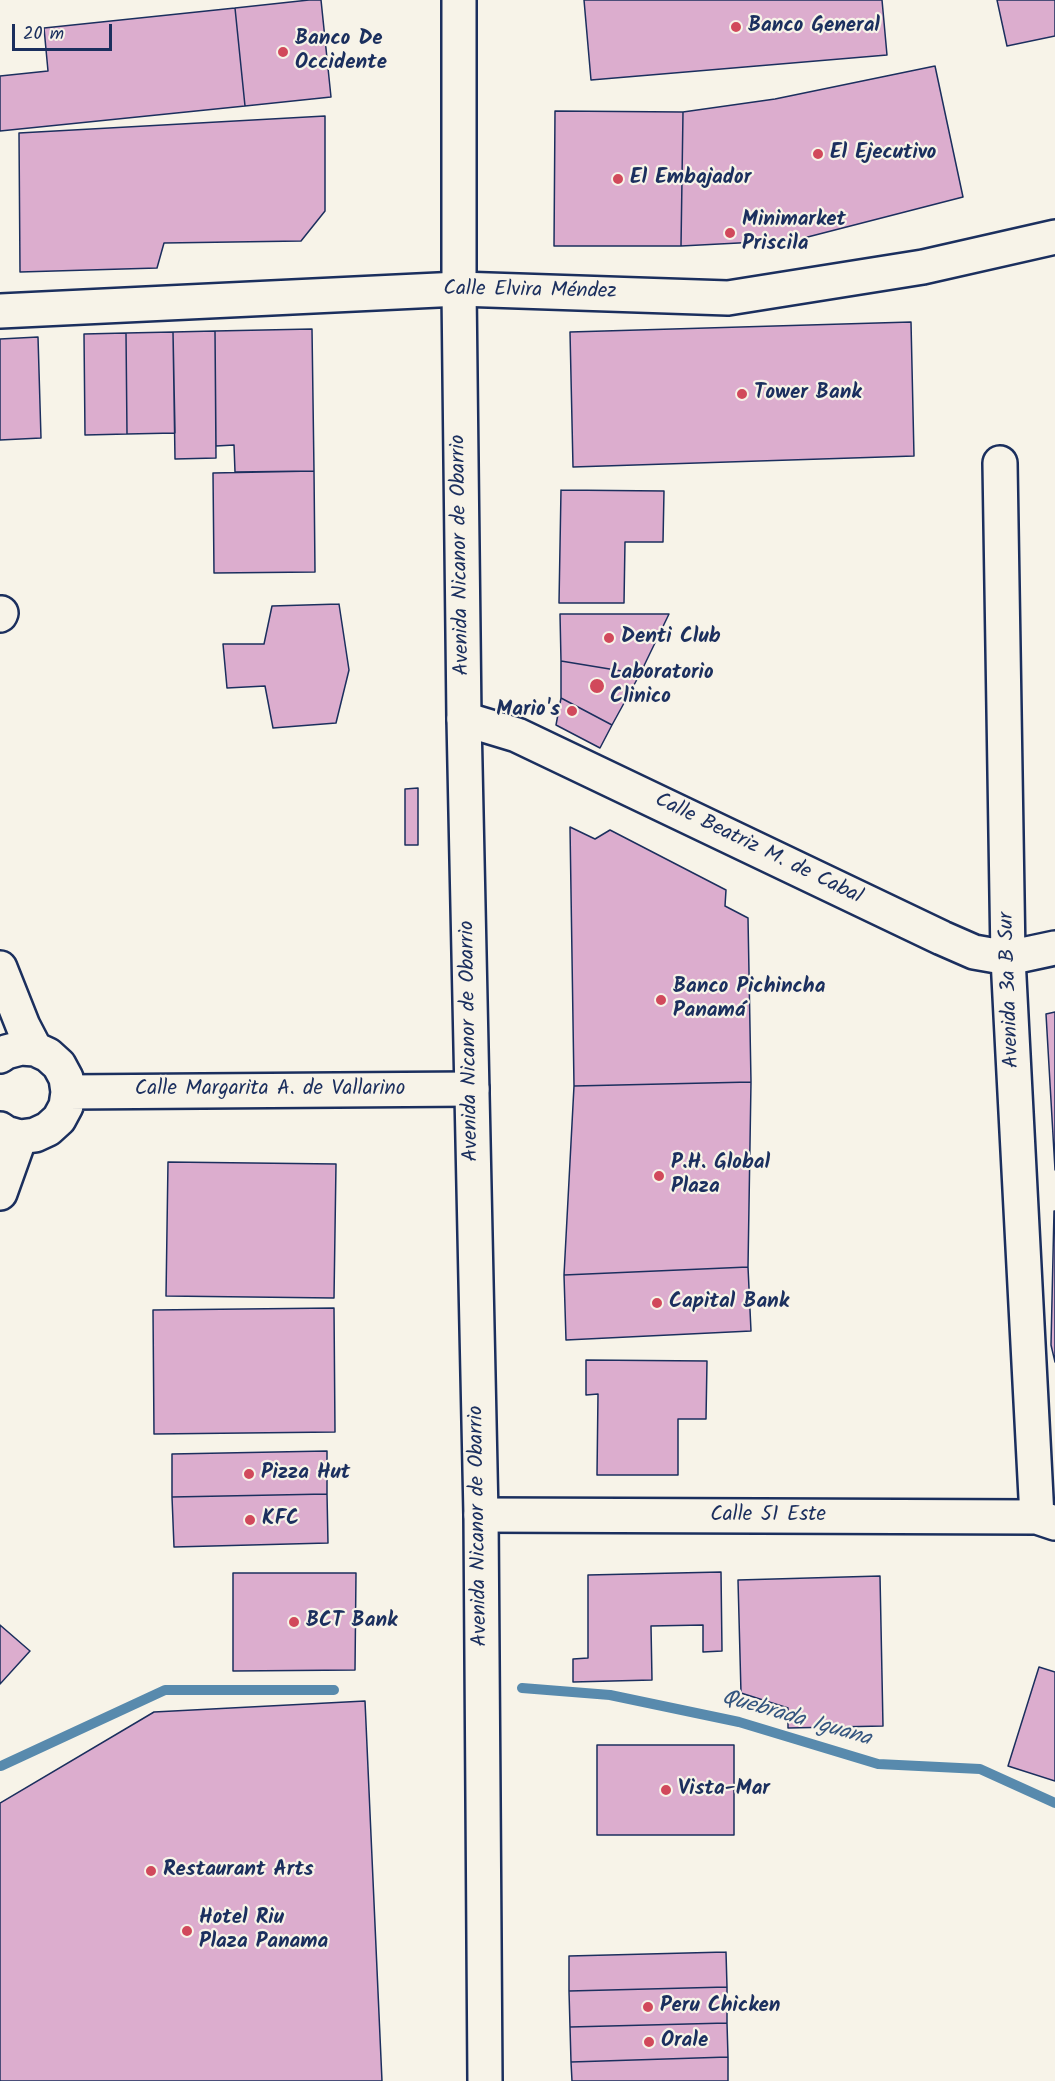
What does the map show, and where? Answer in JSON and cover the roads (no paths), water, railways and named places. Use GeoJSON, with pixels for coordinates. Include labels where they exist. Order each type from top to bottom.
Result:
{"type":"FeatureCollection","features":[{"type":"Feature","properties":{"kind":"street","name":"Avenida Nicanor de Obarrio"},"geometry":{"type":"LineString","coordinates":[[459,0],[459,289],[464,719],[481,1515],[485,2081]]}},
{"type":"Feature","properties":{"kind":"street","name":"Calle Elvira Méndez"},"geometry":{"type":"LineString","coordinates":[[0,311],[459,289],[728,298],[923,267],[1055,237]]}},
{"type":"Feature","properties":{"kind":"street","name":"Avenida 3a B Sur"},"geometry":{"type":"LineString","coordinates":[[1000,464],[1008,958],[1046,1520]]}},
{"type":"Feature","properties":{"kind":"street","name":"Calle Beatriz M. de Cabal"},"geometry":{"type":"LineString","coordinates":[[464,719],[517,735],[974,952],[1008,958],[1055,948]]}},
{"type":"Feature","properties":{"kind":"street"},"geometry":{"type":"LineString","coordinates":[[0,968],[23,1026],[35,1049]]}},
{"type":"Feature","properties":{"kind":"street"},"geometry":{"type":"LineString","coordinates":[[0,1056],[21,1048],[35,1049],[48,1055],[66,1077],[68,1092],[66,1106],[59,1119],[48,1129],[35,1135],[10,1133],[0,1193]]}},
{"type":"Feature","properties":{"kind":"street","name":"Calle Margarita A. de Vallarino"},"geometry":{"type":"LineString","coordinates":[[68,1092],[472,1089]]}},
{"type":"Feature","properties":{"kind":"street","name":"Calle 51 Este"},"geometry":{"type":"LineString","coordinates":[[481,1515],[1046,1520]]}},
{"type":"Feature","properties":{"kind":"waterway","name":"Quebrada Iguana"},"geometry":{"type":"LineString","coordinates":[[522,1688],[610,1695],[739,1722],[878,1764],[980,1769],[1055,1803]]}},
{"type":"Feature","properties":{"kind":"waterway","name":"Quebrada Iguana"},"geometry":{"type":"LineString","coordinates":[[1,1766],[165,1690],[334,1690]]}},
{"type":"Feature","properties":{"kind":"place","name":"Banco General"},"geometry":{"type":"Point","coordinates":[736,27]}},
{"type":"Feature","properties":{"kind":"place","name":"Banco De Occidente"},"geometry":{"type":"Point","coordinates":[283,52]}},
{"type":"Feature","properties":{"kind":"place","name":"El Ejecutivo"},"geometry":{"type":"Point","coordinates":[818,154]}},
{"type":"Feature","properties":{"kind":"place","name":"El Embajador"},"geometry":{"type":"Point","coordinates":[618,179]}},
{"type":"Feature","properties":{"kind":"place","name":"Minimarket Priscila"},"geometry":{"type":"Point","coordinates":[730,233]}},
{"type":"Feature","properties":{"kind":"place","name":"Tower Bank"},"geometry":{"type":"Point","coordinates":[742,394]}},
{"type":"Feature","properties":{"kind":"place","name":"Denti Club"},"geometry":{"type":"Point","coordinates":[609,638]}},
{"type":"Feature","properties":{"kind":"place","name":"Laboratorio Clinico"},"geometry":{"type":"Point","coordinates":[597,686]}},
{"type":"Feature","properties":{"kind":"place","name":"Mario's"},"geometry":{"type":"Point","coordinates":[572,711]}},
{"type":"Feature","properties":{"kind":"place","name":"Banco Pichincha Panamá"},"geometry":{"type":"Point","coordinates":[661,1000]}},
{"type":"Feature","properties":{"kind":"place","name":"P.H. Global Plaza"},"geometry":{"type":"Point","coordinates":[659,1176]}},
{"type":"Feature","properties":{"kind":"place","name":"Capital Bank"},"geometry":{"type":"Point","coordinates":[657,1303]}},
{"type":"Feature","properties":{"kind":"place","name":"Pizza Hut"},"geometry":{"type":"Point","coordinates":[249,1474]}},
{"type":"Feature","properties":{"kind":"place","name":"KFC"},"geometry":{"type":"Point","coordinates":[250,1520]}},
{"type":"Feature","properties":{"kind":"place","name":"BCT Bank"},"geometry":{"type":"Point","coordinates":[294,1622]}},
{"type":"Feature","properties":{"kind":"place","name":"Vista-Mar"},"geometry":{"type":"Point","coordinates":[666,1790]}},
{"type":"Feature","properties":{"kind":"place","name":"Restaurant Arts"},"geometry":{"type":"Point","coordinates":[151,1871]}},
{"type":"Feature","properties":{"kind":"place","name":"Hotel Riu Plaza Panama"},"geometry":{"type":"Point","coordinates":[187,1931]}},
{"type":"Feature","properties":{"kind":"place","name":"Peru Chicken"},"geometry":{"type":"Point","coordinates":[648,2007]}},
{"type":"Feature","properties":{"kind":"place","name":"Orale"},"geometry":{"type":"Point","coordinates":[649,2042]}}]}
